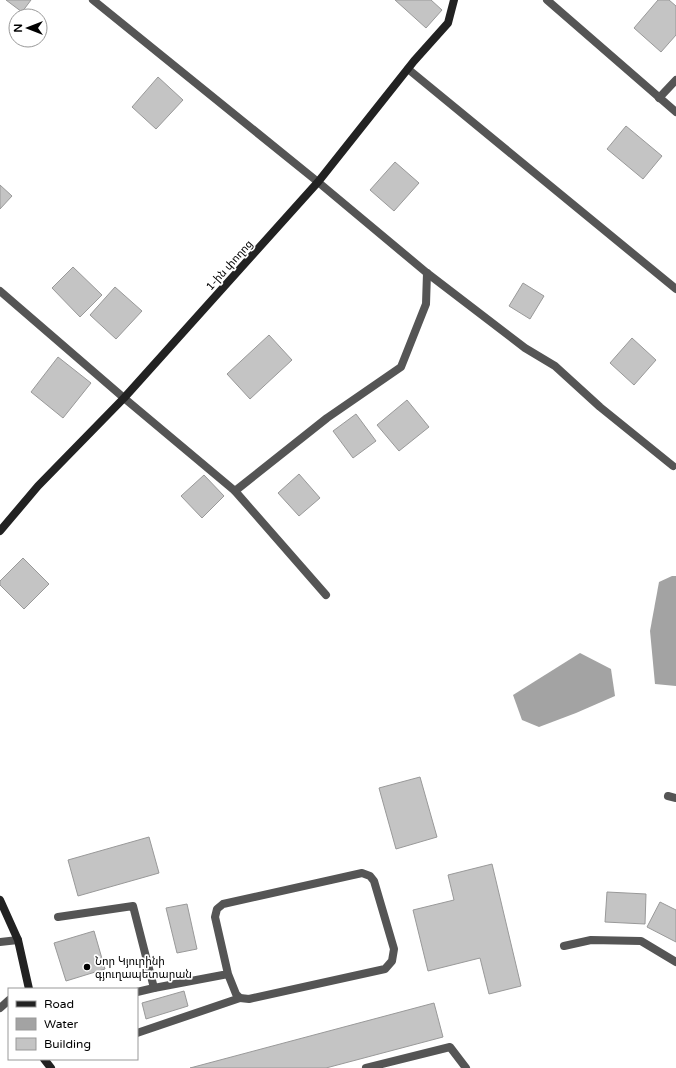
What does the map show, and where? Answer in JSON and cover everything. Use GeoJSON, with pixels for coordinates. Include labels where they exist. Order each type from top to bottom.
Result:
{"type":"FeatureCollection","features":[{"type":"Feature","properties":{"kind":"street"},"geometry":{"type":"LineString","coordinates":[[93,0],[318,182],[427,273],[525,348],[555,366],[600,407],[673,466]]}},
{"type":"Feature","properties":{"kind":"street","name":"1-ին փողոց"},"geometry":{"type":"LineString","coordinates":[[0,530],[38,486],[124,398],[318,182],[408,69],[448,23],[454,0]]}},
{"type":"Feature","properties":{"kind":"street"},"geometry":{"type":"LineString","coordinates":[[546,0],[676,112]]}},
{"type":"Feature","properties":{"kind":"street"},"geometry":{"type":"LineString","coordinates":[[408,69],[676,289]]}},
{"type":"Feature","properties":{"kind":"street"},"geometry":{"type":"LineString","coordinates":[[659,98],[676,80]]}},
{"type":"Feature","properties":{"kind":"street"},"geometry":{"type":"LineString","coordinates":[[235,491],[327,418],[401,367],[426,304],[427,273]]}},
{"type":"Feature","properties":{"kind":"street"},"geometry":{"type":"LineString","coordinates":[[0,292],[235,491],[326,594]]}},
{"type":"Feature","properties":{"kind":"street"},"geometry":{"type":"LineString","coordinates":[[138,1033],[240,998],[249,999],[385,969],[392,961],[394,949],[374,881],[370,876],[362,873],[223,904],[217,909],[215,917],[228,974],[236,994],[240,998]]}},
{"type":"Feature","properties":{"kind":"street"},"geometry":{"type":"LineString","coordinates":[[0,900],[18,940],[30,988]]}},
{"type":"Feature","properties":{"kind":"street"},"geometry":{"type":"LineString","coordinates":[[58,917],[133,906],[154,988]]}},
{"type":"Feature","properties":{"kind":"street"},"geometry":{"type":"LineString","coordinates":[[0,942],[18,940]]}},
{"type":"Feature","properties":{"kind":"street"},"geometry":{"type":"LineString","coordinates":[[564,946],[591,940],[641,942],[676,962]]}},
{"type":"Feature","properties":{"kind":"street"},"geometry":{"type":"LineString","coordinates":[[138,992],[228,974]]}},
{"type":"Feature","properties":{"kind":"street"},"geometry":{"type":"LineString","coordinates":[[0,1008],[8,1001]]}},
{"type":"Feature","properties":{"kind":"street"},"geometry":{"type":"LineString","coordinates":[[366,1068],[450,1047],[466,1068]]}},
{"type":"Feature","properties":{"kind":"water"},"geometry":{"type":"Polygon","coordinates":[[[672,576],[676,576],[676,686],[655,684],[650,631],[659,582],[672,576]]]}},
{"type":"Feature","properties":{"kind":"water"},"geometry":{"type":"Polygon","coordinates":[[[580,653],[611,669],[615,696],[539,727],[522,720],[513,695],[580,653]]]}},
{"type":"Feature","properties":{"kind":"building"},"geometry":{"type":"Polygon","coordinates":[[[6,0],[31,0],[25,8],[17,8],[6,0]]]}},
{"type":"Feature","properties":{"kind":"building"},"geometry":{"type":"Polygon","coordinates":[[[395,0],[431,0],[442,10],[426,28],[395,0]]]}},
{"type":"Feature","properties":{"kind":"building"},"geometry":{"type":"Polygon","coordinates":[[[658,0],[669,0],[676,6],[676,35],[661,52],[634,28],[658,0]]]}},
{"type":"Feature","properties":{"kind":"building"},"geometry":{"type":"Polygon","coordinates":[[[158,77],[183,100],[156,129],[132,107],[158,77]]]}},
{"type":"Feature","properties":{"kind":"building"},"geometry":{"type":"Polygon","coordinates":[[[626,126],[662,156],[643,179],[607,149],[626,126]]]}},
{"type":"Feature","properties":{"kind":"building"},"geometry":{"type":"Polygon","coordinates":[[[395,162],[419,183],[394,211],[370,190],[395,162]]]}},
{"type":"Feature","properties":{"kind":"building"},"geometry":{"type":"Polygon","coordinates":[[[0,185],[12,196],[0,209],[0,185]]]}},
{"type":"Feature","properties":{"kind":"building"},"geometry":{"type":"Polygon","coordinates":[[[73,267],[102,295],[80,317],[52,288],[73,267]]]}},
{"type":"Feature","properties":{"kind":"building"},"geometry":{"type":"Polygon","coordinates":[[[523,283],[544,296],[530,319],[509,306],[523,283]]]}},
{"type":"Feature","properties":{"kind":"building"},"geometry":{"type":"Polygon","coordinates":[[[115,287],[142,311],[116,339],[90,315],[115,287]]]}},
{"type":"Feature","properties":{"kind":"building"},"geometry":{"type":"Polygon","coordinates":[[[269,335],[292,360],[250,399],[227,374],[269,335]]]}},
{"type":"Feature","properties":{"kind":"building"},"geometry":{"type":"Polygon","coordinates":[[[632,338],[656,360],[634,385],[610,363],[632,338]]]}},
{"type":"Feature","properties":{"kind":"building"},"geometry":{"type":"Polygon","coordinates":[[[58,357],[91,383],[63,418],[31,392],[58,357]]]}},
{"type":"Feature","properties":{"kind":"building"},"geometry":{"type":"Polygon","coordinates":[[[407,400],[429,427],[399,451],[377,425],[407,400]]]}},
{"type":"Feature","properties":{"kind":"building"},"geometry":{"type":"Polygon","coordinates":[[[356,414],[376,441],[353,458],[333,431],[356,414]]]}},
{"type":"Feature","properties":{"kind":"building"},"geometry":{"type":"Polygon","coordinates":[[[299,474],[320,498],[299,516],[278,493],[299,474]]]}},
{"type":"Feature","properties":{"kind":"building"},"geometry":{"type":"Polygon","coordinates":[[[204,475],[224,496],[202,518],[181,496],[204,475]]]}},
{"type":"Feature","properties":{"kind":"building"},"geometry":{"type":"Polygon","coordinates":[[[23,558],[49,584],[24,609],[0,585],[0,581],[23,558]]]}},
{"type":"Feature","properties":{"kind":"building"},"geometry":{"type":"Polygon","coordinates":[[[420,777],[437,837],[396,849],[379,788],[420,777]]]}},
{"type":"Feature","properties":{"kind":"building"},"geometry":{"type":"Polygon","coordinates":[[[149,837],[159,873],[78,896],[68,860],[149,837]]]}},
{"type":"Feature","properties":{"kind":"building"},"geometry":{"type":"Polygon","coordinates":[[[492,864],[521,986],[489,994],[480,958],[428,971],[413,910],[454,900],[448,875],[492,864]]]}},
{"type":"Feature","properties":{"kind":"building"},"geometry":{"type":"Polygon","coordinates":[[[607,892],[646,894],[645,924],[605,922],[607,892]]]}},
{"type":"Feature","properties":{"kind":"building"},"geometry":{"type":"Polygon","coordinates":[[[660,902],[676,910],[676,942],[647,927],[660,902]]]}},
{"type":"Feature","properties":{"kind":"building"},"geometry":{"type":"Polygon","coordinates":[[[187,904],[197,949],[177,953],[166,908],[187,904]]]}},
{"type":"Feature","properties":{"kind":"building"},"geometry":{"type":"Polygon","coordinates":[[[94,931],[105,969],[66,981],[54,943],[94,931]]]}},
{"type":"Feature","properties":{"kind":"building"},"geometry":{"type":"Polygon","coordinates":[[[184,991],[188,1006],[146,1019],[142,1003],[184,991]]]}},
{"type":"Feature","properties":{"kind":"building"},"geometry":{"type":"Polygon","coordinates":[[[434,1003],[443,1037],[326,1068],[190,1068],[434,1003]]]}},
{"type":"Feature","properties":{"kind":"place","name":"Նոր Կյուրինի գյուղապետարան"},"geometry":{"type":"Point","coordinates":[87,967]}}]}
